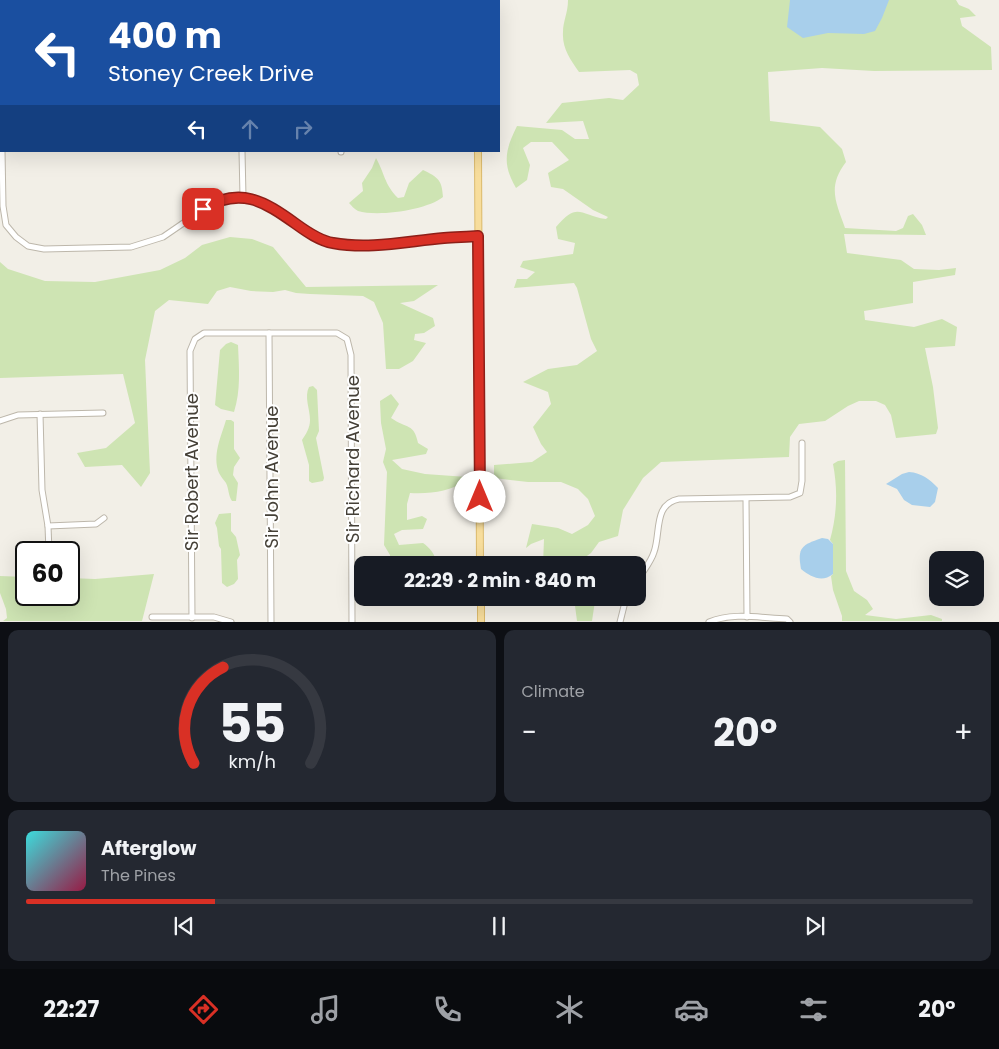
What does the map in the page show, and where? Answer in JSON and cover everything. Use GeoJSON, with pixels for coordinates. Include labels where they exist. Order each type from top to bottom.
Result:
{"type":"FeatureCollection","features":[{"type":"Feature","properties":{"kind":"main road"},"geometry":{"type":"LineString","coordinates":[[478,152],[480,556]]}},
{"type":"Feature","properties":{"kind":"main road"},"geometry":{"type":"LineString","coordinates":[[480,606],[481,622]]}},
{"type":"Feature","properties":{"kind":"street"},"geometry":{"type":"LineString","coordinates":[[2,152],[3,206],[6,225],[16,238],[28,246],[44,249],[131,247],[163,237],[217,200],[243,197],[271,206],[310,234],[332,243],[375,246],[478,236]]}},
{"type":"Feature","properties":{"kind":"street"},"geometry":{"type":"LineString","coordinates":[[242,152],[243,197]]}},
{"type":"Feature","properties":{"kind":"street","name":"Sir Robert Avenue"},"geometry":{"type":"LineString","coordinates":[[192,618],[190,351],[195,339],[204,333],[269,333]]}},
{"type":"Feature","properties":{"kind":"street","name":"Sir Richard Avenue"},"geometry":{"type":"LineString","coordinates":[[269,333],[337,333],[347,339],[351,355],[352,622]]}},
{"type":"Feature","properties":{"kind":"street","name":"Sir John Avenue"},"geometry":{"type":"LineString","coordinates":[[269,333],[271,622]]}},
{"type":"Feature","properties":{"kind":"street"},"geometry":{"type":"LineString","coordinates":[[0,421],[18,415],[103,413]]}},
{"type":"Feature","properties":{"kind":"street"},"geometry":{"type":"LineString","coordinates":[[40,414],[42,490],[48,526],[48,541]]}},
{"type":"Feature","properties":{"kind":"street"},"geometry":{"type":"LineString","coordinates":[[646,567],[653,556],[658,542],[660,515],[663,508],[671,501],[790,497],[800,492],[802,481],[802,442]]}},
{"type":"Feature","properties":{"kind":"street"},"geometry":{"type":"LineString","coordinates":[[746,499],[747,616]]}},
{"type":"Feature","properties":{"kind":"street"},"geometry":{"type":"LineString","coordinates":[[48,526],[96,524],[104,518]]}},
{"type":"Feature","properties":{"kind":"street"},"geometry":{"type":"LineString","coordinates":[[620,622],[624,606]]}},
{"type":"Feature","properties":{"kind":"street"},"geometry":{"type":"LineString","coordinates":[[710,622],[721,617],[747,616],[786,619],[790,622]]}},
{"type":"Feature","properties":{"kind":"street"},"geometry":{"type":"LineString","coordinates":[[152,617],[214,617],[231,622]]}},
{"type":"Feature","properties":{"kind":"green space"},"geometry":{"type":"Polygon","coordinates":[[[568,0],[956,0],[959,5],[969,9],[976,16],[960,18],[962,26],[991,47],[992,70],[874,71],[822,68],[768,72],[770,121],[820,127],[842,149],[846,162],[837,179],[835,195],[845,228],[896,231],[903,228],[908,216],[913,214],[922,225],[926,235],[844,234],[847,253],[901,260],[914,269],[939,270],[956,268],[955,275],[913,282],[913,303],[864,311],[865,320],[914,327],[942,319],[957,327],[955,346],[925,348],[933,387],[938,428],[936,434],[896,438],[891,415],[885,405],[876,401],[859,401],[825,421],[799,424],[790,437],[789,457],[661,462],[643,478],[623,510],[618,536],[599,542],[587,556],[543,556],[544,539],[526,548],[532,524],[558,528],[572,534],[588,525],[595,516],[588,499],[578,489],[561,482],[528,482],[494,478],[494,465],[532,462],[547,452],[533,427],[551,404],[548,392],[523,382],[548,369],[577,365],[597,351],[591,339],[574,283],[514,288],[517,279],[527,279],[535,272],[520,267],[523,261],[573,254],[575,243],[558,239],[556,227],[569,214],[579,212],[606,219],[608,217],[593,210],[563,189],[551,187],[548,173],[569,160],[552,142],[531,142],[523,148],[530,165],[527,180],[516,188],[507,164],[508,150],[517,126],[562,130],[575,139],[589,139],[583,121],[546,123],[562,103],[609,98],[623,100],[639,85],[637,74],[630,70],[579,72],[565,48],[563,38],[568,0]]]}},
{"type":"Feature","properties":{"kind":"green space"},"geometry":{"type":"Polygon","coordinates":[[[376,158],[387,183],[398,198],[404,197],[409,183],[423,170],[438,180],[442,187],[443,197],[426,206],[402,211],[367,213],[358,211],[349,203],[363,191],[362,183],[376,158]]]}},
{"type":"Feature","properties":{"kind":"green space"},"geometry":{"type":"Polygon","coordinates":[[[230,237],[252,239],[273,247],[306,287],[438,285],[414,301],[400,303],[433,318],[435,326],[424,333],[415,334],[414,340],[426,343],[413,361],[399,369],[386,369],[383,323],[374,302],[363,296],[296,293],[285,290],[273,292],[251,291],[230,287],[217,291],[208,304],[169,300],[155,311],[145,360],[150,473],[141,487],[122,465],[85,467],[77,453],[106,448],[135,423],[123,374],[0,378],[0,262],[8,269],[45,281],[95,282],[160,270],[185,258],[202,245],[230,237]]]}},
{"type":"Feature","properties":{"kind":"green space"},"geometry":{"type":"Polygon","coordinates":[[[231,342],[238,345],[239,362],[239,387],[234,412],[221,409],[215,405],[220,350],[231,342]]]}},
{"type":"Feature","properties":{"kind":"green space"},"geometry":{"type":"Polygon","coordinates":[[[313,386],[317,390],[319,431],[316,438],[324,478],[323,481],[312,483],[309,481],[309,465],[302,440],[308,431],[310,423],[307,399],[309,387],[313,386]]]}},
{"type":"Feature","properties":{"kind":"green space"},"geometry":{"type":"Polygon","coordinates":[[[391,394],[399,404],[391,418],[412,429],[418,443],[428,449],[426,454],[392,460],[402,469],[425,474],[467,477],[469,481],[440,491],[410,493],[407,504],[407,520],[422,516],[427,519],[423,529],[402,530],[394,534],[399,545],[423,543],[433,552],[434,556],[390,556],[384,545],[387,472],[383,462],[386,449],[381,423],[380,401],[391,394]]]}},
{"type":"Feature","properties":{"kind":"green space"},"geometry":{"type":"Polygon","coordinates":[[[226,420],[234,422],[234,449],[240,458],[234,467],[233,475],[238,483],[236,501],[231,499],[227,485],[219,473],[216,460],[226,420]]]}},
{"type":"Feature","properties":{"kind":"green space"},"geometry":{"type":"Polygon","coordinates":[[[845,460],[846,571],[854,591],[867,600],[873,609],[865,615],[896,619],[931,615],[942,619],[942,621],[842,621],[833,590],[831,576],[833,574],[833,544],[830,540],[836,502],[833,464],[845,460]]]}},
{"type":"Feature","properties":{"kind":"green space"},"geometry":{"type":"Polygon","coordinates":[[[231,513],[231,531],[236,537],[240,555],[237,560],[238,579],[234,584],[227,587],[222,583],[221,549],[215,523],[219,514],[231,513]]]}},
{"type":"Feature","properties":{"kind":"green space"},"geometry":{"type":"Polygon","coordinates":[[[154,574],[142,621],[3,621],[7,618],[0,593],[0,576],[15,577],[15,606],[80,606],[80,578],[154,574]]]}},
{"type":"Feature","properties":{"kind":"green space"},"geometry":{"type":"Polygon","coordinates":[[[575,606],[594,606],[592,621],[577,621],[575,606]]]}},
{"type":"Feature","properties":{"kind":"water"},"geometry":{"type":"Polygon","coordinates":[[[790,0],[889,0],[875,31],[864,34],[828,33],[803,38],[787,27],[790,0]]]}},
{"type":"Feature","properties":{"kind":"water"},"geometry":{"type":"Polygon","coordinates":[[[909,472],[925,477],[938,488],[935,502],[930,507],[912,505],[904,500],[897,489],[886,484],[909,472]]]}},
{"type":"Feature","properties":{"kind":"water"},"geometry":{"type":"Polygon","coordinates":[[[822,538],[828,539],[833,544],[833,574],[825,578],[817,578],[801,569],[800,556],[801,551],[806,545],[822,538]]]}},
{"type":"Feature","properties":{"kind":"route"},"geometry":{"type":"LineString","coordinates":[[203,209],[217,200],[243,197],[271,206],[310,234],[332,243],[375,246],[478,236],[480,497]]}}]}
